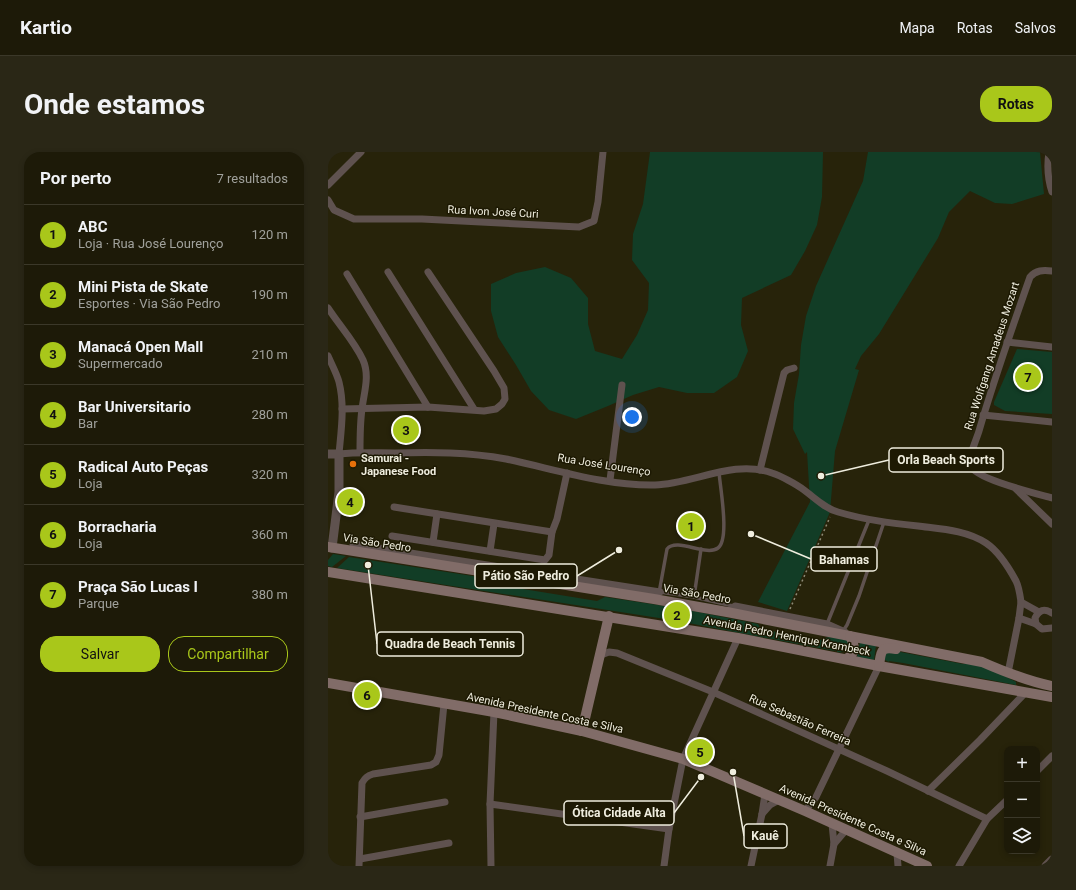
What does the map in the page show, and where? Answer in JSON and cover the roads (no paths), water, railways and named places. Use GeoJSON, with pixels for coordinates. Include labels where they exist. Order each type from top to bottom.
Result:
{"type":"FeatureCollection","features":[{"type":"Feature","properties":{"kind":"main road","name":"Via São Pedro"},"geometry":{"type":"LineString","coordinates":[[329,550],[657,595],[731,609],[982,662],[1036,683],[1052,686]]}},
{"type":"Feature","properties":{"kind":"main road","name":"Avenida Pedro Henrique Krambeck"},"geometry":{"type":"LineString","coordinates":[[328,572],[610,616],[738,638],[879,666],[1052,697]]}},
{"type":"Feature","properties":{"kind":"main road"},"geometry":{"type":"LineString","coordinates":[[582,731],[610,616]]}},
{"type":"Feature","properties":{"kind":"main road"},"geometry":{"type":"LineString","coordinates":[[846,634],[853,642],[854,651],[850,657],[846,659]]}},
{"type":"Feature","properties":{"kind":"main road"},"geometry":{"type":"LineString","coordinates":[[879,666],[881,651],[889,648],[960,661],[967,659]]}},
{"type":"Feature","properties":{"kind":"main road","name":"Avenida Presidente Costa e Silva"},"geometry":{"type":"LineString","coordinates":[[328,682],[494,712],[582,731],[683,759],[805,811],[897,853],[906,862],[927,866]]}},
{"type":"Feature","properties":{"kind":"street"},"geometry":{"type":"LineString","coordinates":[[328,185],[361,152]]}},
{"type":"Feature","properties":{"kind":"street","name":"Rua Ivon José Curi"},"geometry":{"type":"LineString","coordinates":[[328,200],[334,210],[354,219],[422,220],[579,227],[594,222],[598,202],[603,152]]}},
{"type":"Feature","properties":{"kind":"street"},"geometry":{"type":"LineString","coordinates":[[1049,152],[1048,160],[1050,186],[1052,192]]}},
{"type":"Feature","properties":{"kind":"street","name":"Rua Wolfgang Amadeus Mozart"},"geometry":{"type":"LineString","coordinates":[[1014,488],[975,473],[971,466],[971,457],[983,415],[1030,277],[1034,273],[1041,270],[1052,271]]}},
{"type":"Feature","properties":{"kind":"street"},"geometry":{"type":"LineString","coordinates":[[388,272],[474,409]]}},
{"type":"Feature","properties":{"kind":"street"},"geometry":{"type":"LineString","coordinates":[[342,409],[428,407],[474,409],[484,411],[496,409],[505,399],[504,388],[494,371],[428,272]]}},
{"type":"Feature","properties":{"kind":"street"},"geometry":{"type":"LineString","coordinates":[[347,274],[428,407]]}},
{"type":"Feature","properties":{"kind":"street"},"geometry":{"type":"LineString","coordinates":[[328,308],[363,360],[366,378],[362,409],[360,452]]}},
{"type":"Feature","properties":{"kind":"street"},"geometry":{"type":"LineString","coordinates":[[1007,342],[1052,347]]}},
{"type":"Feature","properties":{"kind":"street"},"geometry":{"type":"LineString","coordinates":[[328,356],[339,381],[342,409],[339,454],[339,492],[329,550]]}},
{"type":"Feature","properties":{"kind":"street"},"geometry":{"type":"LineString","coordinates":[[760,470],[784,373],[787,370],[794,368]]}},
{"type":"Feature","properties":{"kind":"street"},"geometry":{"type":"LineString","coordinates":[[610,480],[622,385]]}},
{"type":"Feature","properties":{"kind":"street"},"geometry":{"type":"LineString","coordinates":[[983,415],[1052,422]]}},
{"type":"Feature","properties":{"kind":"street","name":"Rua José Lourenço"},"geometry":{"type":"LineString","coordinates":[[328,454],[360,452],[471,453],[567,473],[639,484],[657,485],[745,468],[772,472],[804,489],[820,503],[833,510],[869,520],[963,532],[986,543],[1002,559],[1016,582],[1021,602]]}},
{"type":"Feature","properties":{"kind":"street"},"geometry":{"type":"LineString","coordinates":[[392,536],[545,560],[549,555],[552,532],[557,519],[567,473]]}},
{"type":"Feature","properties":{"kind":"street"},"geometry":{"type":"LineString","coordinates":[[1014,488],[1052,498]]}},
{"type":"Feature","properties":{"kind":"street"},"geometry":{"type":"LineString","coordinates":[[1014,488],[1052,524]]}},
{"type":"Feature","properties":{"kind":"street"},"geometry":{"type":"LineString","coordinates":[[394,507],[552,532]]}},
{"type":"Feature","properties":{"kind":"street"},"geometry":{"type":"LineString","coordinates":[[433,542],[437,514]]}},
{"type":"Feature","properties":{"kind":"street"},"geometry":{"type":"LineString","coordinates":[[490,551],[494,524]]}},
{"type":"Feature","properties":{"kind":"street","name":"Avenida Pedro Henrique Krambeck"},"geometry":{"type":"LineString","coordinates":[[353,544],[657,595]]}},
{"type":"Feature","properties":{"kind":"street"},"geometry":{"type":"LineString","coordinates":[[1008,673],[1021,602],[1038,612]]}},
{"type":"Feature","properties":{"kind":"street","name":"Avenida Pedro Henrique Krambeck"},"geometry":{"type":"LineString","coordinates":[[731,609],[787,616],[827,624],[846,634]]}},
{"type":"Feature","properties":{"kind":"street"},"geometry":{"type":"LineString","coordinates":[[1036,624],[1035,618],[1038,612],[1048,610],[1052,613]]}},
{"type":"Feature","properties":{"kind":"street"},"geometry":{"type":"LineString","coordinates":[[1019,618],[1036,624],[1042,629],[1051,627]]}},
{"type":"Feature","properties":{"kind":"street"},"geometry":{"type":"LineString","coordinates":[[664,866],[669,829],[683,759],[738,638]]}},
{"type":"Feature","properties":{"kind":"street","name":"Rua Sebastião Ferreira"},"geometry":{"type":"LineString","coordinates":[[600,655],[609,652],[617,653],[713,692],[988,820]]}},
{"type":"Feature","properties":{"kind":"street"},"geometry":{"type":"LineString","coordinates":[[805,811],[816,797],[840,750],[879,666]]}},
{"type":"Feature","properties":{"kind":"street"},"geometry":{"type":"LineString","coordinates":[[928,791],[1026,692]]}},
{"type":"Feature","properties":{"kind":"street"},"geometry":{"type":"LineString","coordinates":[[444,704],[436,762],[431,765],[368,776],[362,783],[360,863],[449,843]]}},
{"type":"Feature","properties":{"kind":"street"},"geometry":{"type":"LineString","coordinates":[[491,866],[490,804],[494,712]]}},
{"type":"Feature","properties":{"kind":"street"},"geometry":{"type":"LineString","coordinates":[[1040,768],[1052,756]]}},
{"type":"Feature","properties":{"kind":"street"},"geometry":{"type":"LineString","coordinates":[[751,866],[765,794]]}},
{"type":"Feature","properties":{"kind":"street"},"geometry":{"type":"LineString","coordinates":[[816,797],[816,816]]}},
{"type":"Feature","properties":{"kind":"street"},"geometry":{"type":"LineString","coordinates":[[762,814],[770,805],[779,800]]}},
{"type":"Feature","properties":{"kind":"street"},"geometry":{"type":"LineString","coordinates":[[360,817],[445,802]]}},
{"type":"Feature","properties":{"kind":"street"},"geometry":{"type":"LineString","coordinates":[[959,866],[988,820],[1004,803]]}},
{"type":"Feature","properties":{"kind":"street"},"geometry":{"type":"LineString","coordinates":[[490,804],[669,829]]}},
{"type":"Feature","properties":{"kind":"street"},"geometry":{"type":"LineString","coordinates":[[830,866],[834,844],[832,824]]}},
{"type":"Feature","properties":{"kind":"street"},"geometry":{"type":"LineString","coordinates":[[834,844],[846,830]]}},
{"type":"Feature","properties":{"kind":"street"},"geometry":{"type":"LineString","coordinates":[[897,853],[898,866]]}},
{"type":"Feature","properties":{"kind":"street"},"geometry":{"type":"LineString","coordinates":[[1046,866],[1052,860]]}},
{"type":"Feature","properties":{"kind":"lane"},"geometry":{"type":"LineString","coordinates":[[657,595],[667,549],[669,546],[684,546],[710,550],[717,549],[720,545],[723,538],[724,514],[719,472]]}},
{"type":"Feature","properties":{"kind":"lane"},"geometry":{"type":"LineString","coordinates":[[827,624],[869,520]]}},
{"type":"Feature","properties":{"kind":"lane"},"geometry":{"type":"LineString","coordinates":[[846,634],[847,625],[884,522]]}},
{"type":"Feature","properties":{"kind":"lane"},"geometry":{"type":"LineString","coordinates":[[694,597],[701,549]]}},
{"type":"Feature","properties":{"kind":"lane","name":"Avenida Pedro Henrique Krambeck"},"geometry":{"type":"LineString","coordinates":[[657,595],[694,597],[731,609]]}},
{"type":"Feature","properties":{"kind":"place","name":"Praça São Lucas I"},"geometry":{"type":"Point","coordinates":[1028,377]}},
{"type":"Feature","properties":{"kind":"place","name":"Manacá Open Mall"},"geometry":{"type":"Point","coordinates":[406,430]}},
{"type":"Feature","properties":{"kind":"place","name":"Samurai - Japanese Food"},"geometry":{"type":"Point","coordinates":[353,464]}},
{"type":"Feature","properties":{"kind":"place","name":"Orla Beach Sports"},"geometry":{"type":"Point","coordinates":[821,476]}},
{"type":"Feature","properties":{"kind":"place","name":"Bar Universitario"},"geometry":{"type":"Point","coordinates":[350,502]}},
{"type":"Feature","properties":{"kind":"place","name":"ABC"},"geometry":{"type":"Point","coordinates":[691,526]}},
{"type":"Feature","properties":{"kind":"place","name":"Bahamas"},"geometry":{"type":"Point","coordinates":[751,534]}},
{"type":"Feature","properties":{"kind":"place","name":"Pátio São Pedro"},"geometry":{"type":"Point","coordinates":[619,550]}},
{"type":"Feature","properties":{"kind":"place","name":"Quadra de Beach Tennis"},"geometry":{"type":"Point","coordinates":[368,565]}},
{"type":"Feature","properties":{"kind":"place","name":"Mini Pista de Skate"},"geometry":{"type":"Point","coordinates":[677,615]}},
{"type":"Feature","properties":{"kind":"place","name":"Borracharia"},"geometry":{"type":"Point","coordinates":[367,695]}},
{"type":"Feature","properties":{"kind":"place","name":"Radical Auto Peças"},"geometry":{"type":"Point","coordinates":[700,752]}},
{"type":"Feature","properties":{"kind":"place","name":"Kauê"},"geometry":{"type":"Point","coordinates":[733,772]}},
{"type":"Feature","properties":{"kind":"place","name":"Ótica Cidade Alta"},"geometry":{"type":"Point","coordinates":[701,777]}}]}
